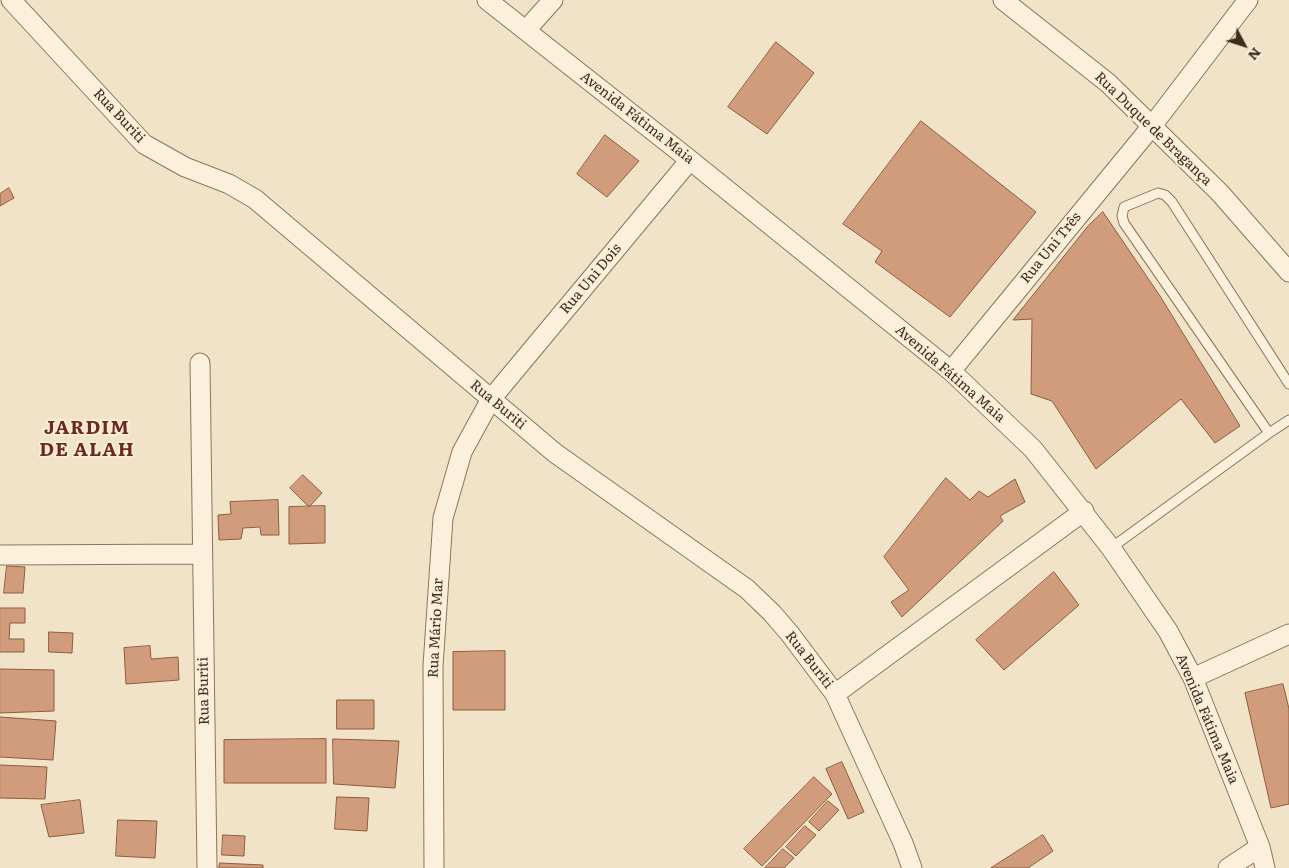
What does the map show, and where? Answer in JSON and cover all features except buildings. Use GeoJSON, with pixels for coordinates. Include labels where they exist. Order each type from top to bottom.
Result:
{"type":"FeatureCollection","features":[{"type":"Feature","properties":{"kind":"street","name":"Rua Buriti"},"geometry":{"type":"LineString","coordinates":[[11,0],[144,144],[184,167],[229,184],[255,199],[555,453],[747,588],[790,634],[836,694],[903,843],[912,868]]}},
{"type":"Feature","properties":{"kind":"street","name":"Avenida Fátima Maia"},"geometry":{"type":"LineString","coordinates":[[487,0],[690,160],[951,371],[1033,449],[1084,511],[1168,631],[1193,678],[1260,847],[1265,868]]}},
{"type":"Feature","properties":{"kind":"street"},"geometry":{"type":"LineString","coordinates":[[526,30],[553,0]]}},
{"type":"Feature","properties":{"kind":"street","name":"Rua Duque de Bragança"},"geometry":{"type":"LineString","coordinates":[[1003,0],[1108,83],[1220,193],[1289,272]]}},
{"type":"Feature","properties":{"kind":"street"},"geometry":{"type":"LineString","coordinates":[[1152,126],[1248,0]]}},
{"type":"Feature","properties":{"kind":"street","name":"Rua Uni Três"},"geometry":{"type":"LineString","coordinates":[[951,371],[1152,126]]}},
{"type":"Feature","properties":{"kind":"street","name":"Rua Uni Dois"},"geometry":{"type":"LineString","coordinates":[[491,399],[690,160]]}},
{"type":"Feature","properties":{"kind":"street","name":"Rua Buriti"},"geometry":{"type":"LineString","coordinates":[[200,363],[207,868]]}},
{"type":"Feature","properties":{"kind":"street","name":"Rua Mário Mar"},"geometry":{"type":"LineString","coordinates":[[434,868],[433,666],[442,518],[462,452],[491,399]]}},
{"type":"Feature","properties":{"kind":"street"},"geometry":{"type":"LineString","coordinates":[[836,694],[1084,511]]}},
{"type":"Feature","properties":{"kind":"street"},"geometry":{"type":"LineString","coordinates":[[0,555],[202,554]]}},
{"type":"Feature","properties":{"kind":"street"},"geometry":{"type":"LineString","coordinates":[[1193,678],[1289,634]]}},
{"type":"Feature","properties":{"kind":"street"},"geometry":{"type":"LineString","coordinates":[[1228,868],[1260,847]]}},
{"type":"Feature","properties":{"kind":"lane"},"geometry":{"type":"LineString","coordinates":[[1269,433],[1124,223],[1122,216],[1124,207],[1158,193],[1165,195],[1172,202],[1289,384]]}},
{"type":"Feature","properties":{"kind":"lane"},"geometry":{"type":"LineString","coordinates":[[1111,548],[1289,420]]}},
{"type":"Feature","properties":{"kind":"district","name":"JARDIM DE ALAH"},"geometry":{"type":"Point","coordinates":[87,439]}}]}
